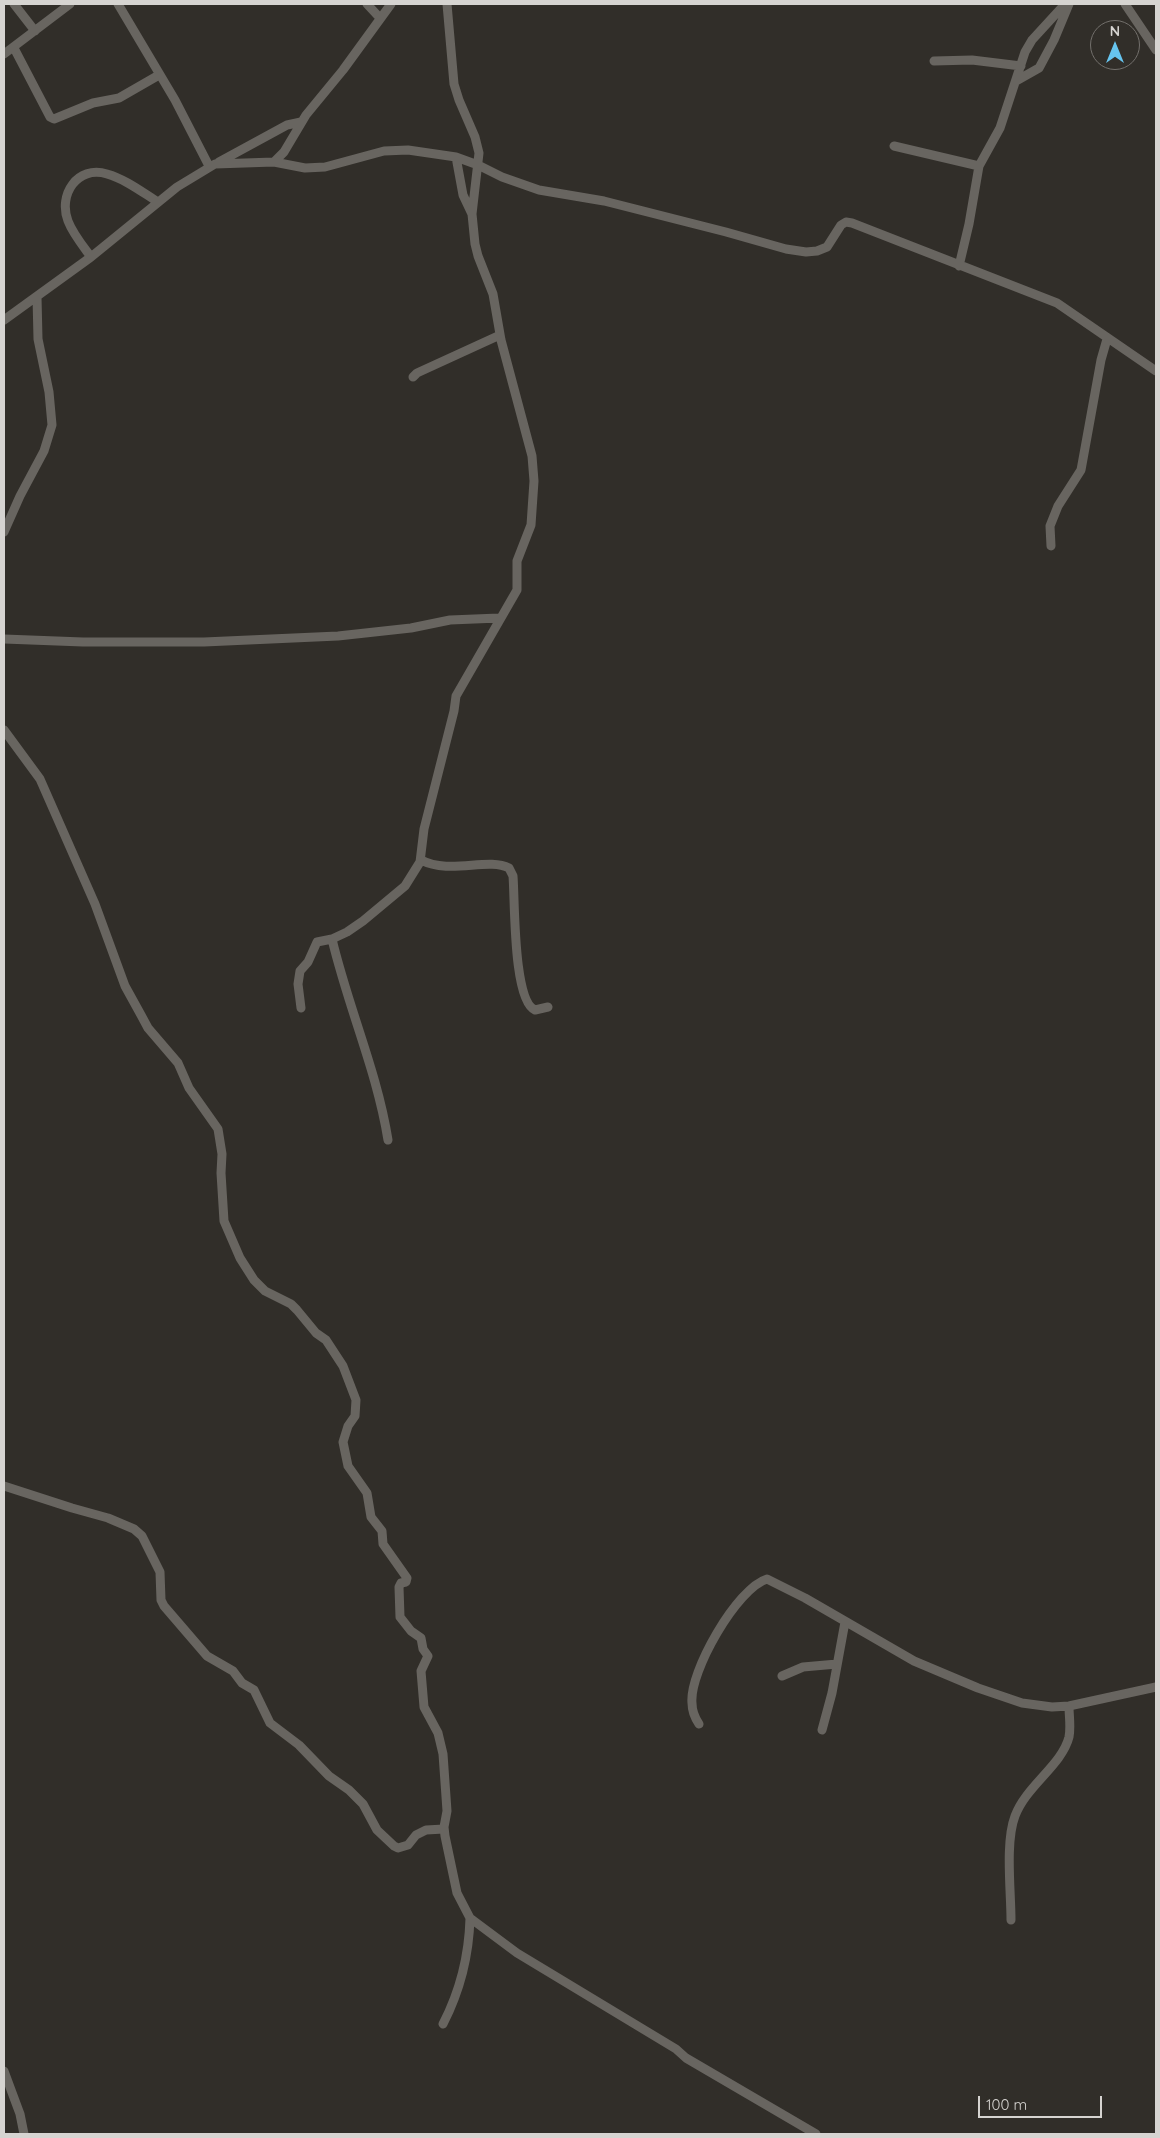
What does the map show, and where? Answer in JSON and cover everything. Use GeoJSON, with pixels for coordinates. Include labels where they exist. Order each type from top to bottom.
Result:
{"type":"FeatureCollection","features":[{"type":"Feature","properties":{"kind":"street"},"geometry":{"type":"LineString","coordinates":[[14,4],[35,31]]}},
{"type":"Feature","properties":{"kind":"street"},"geometry":{"type":"LineString","coordinates":[[4,54],[70,4]]}},
{"type":"Feature","properties":{"kind":"street"},"geometry":{"type":"LineString","coordinates":[[118,4],[212,165]]}},
{"type":"Feature","properties":{"kind":"street"},"geometry":{"type":"LineString","coordinates":[[367,4],[380,18]]}},
{"type":"Feature","properties":{"kind":"street"},"geometry":{"type":"LineString","coordinates":[[274,162],[284,152],[301,122],[343,70],[391,4]]}},
{"type":"Feature","properties":{"kind":"street"},"geometry":{"type":"LineString","coordinates":[[301,1008],[298,984],[300,971],[308,962],[317,942],[332,939],[355,927],[388,901],[405,886],[421,860],[424,829],[454,711],[456,696],[499,618],[505,613],[517,590],[517,561],[531,525],[534,481],[532,456],[500,335],[493,294],[478,256],[472,214],[479,153],[475,138],[458,100],[454,84],[448,4]]}},
{"type":"Feature","properties":{"kind":"street"},"geometry":{"type":"LineString","coordinates":[[959,266],[970,224],[979,166],[1000,128],[1028,46],[1065,4]]}},
{"type":"Feature","properties":{"kind":"street"},"geometry":{"type":"LineString","coordinates":[[1016,81],[1039,68],[1054,40],[1069,4]]}},
{"type":"Feature","properties":{"kind":"street"},"geometry":{"type":"LineString","coordinates":[[1125,4],[1156,50]]}},
{"type":"Feature","properties":{"kind":"street"},"geometry":{"type":"LineString","coordinates":[[14,48],[50,117],[54,119],[93,103],[119,98],[159,75]]}},
{"type":"Feature","properties":{"kind":"street"},"geometry":{"type":"LineString","coordinates":[[934,61],[963,60],[1021,66]]}},
{"type":"Feature","properties":{"kind":"street"},"geometry":{"type":"LineString","coordinates":[[4,320],[91,257],[158,202],[212,165],[287,125],[301,122]]}},
{"type":"Feature","properties":{"kind":"street"},"geometry":{"type":"LineString","coordinates":[[894,146],[979,166]]}},
{"type":"Feature","properties":{"kind":"street"},"geometry":{"type":"LineString","coordinates":[[212,165],[274,162],[305,168],[325,167],[384,151],[408,150],[456,157],[502,177],[539,190],[604,201],[786,249],[817,251],[827,246],[840,225],[846,222],[852,223],[959,266],[1041,295],[1077,315],[1156,371]]}},
{"type":"Feature","properties":{"kind":"street"},"geometry":{"type":"LineString","coordinates":[[456,157],[463,194],[472,214]]}},
{"type":"Feature","properties":{"kind":"street"},"geometry":{"type":"LineString","coordinates":[[91,257],[72,230],[66,216],[67,199],[71,186],[80,176],[89,173],[106,174],[158,202]]}},
{"type":"Feature","properties":{"kind":"street"},"geometry":{"type":"LineString","coordinates":[[4,532],[20,496],[44,452],[51,431],[48,392],[38,339],[37,297]]}},
{"type":"Feature","properties":{"kind":"street"},"geometry":{"type":"LineString","coordinates":[[413,377],[417,372],[500,335]]}},
{"type":"Feature","properties":{"kind":"street"},"geometry":{"type":"LineString","coordinates":[[1051,546],[1050,526],[1058,506],[1081,470],[1101,360],[1107,338]]}},
{"type":"Feature","properties":{"kind":"street"},"geometry":{"type":"LineString","coordinates":[[4,639],[83,642],[204,642],[338,636],[411,628],[450,620],[499,618]]}},
{"type":"Feature","properties":{"kind":"street"},"geometry":{"type":"LineString","coordinates":[[4,730],[40,779],[95,904],[126,986],[141,1015],[148,1028],[178,1062],[189,1088],[218,1129],[222,1154],[221,1173],[224,1222],[240,1258],[254,1280],[265,1291],[291,1304],[316,1333],[326,1340],[343,1366],[353,1390],[356,1400],[356,1416],[348,1426],[344,1440],[344,1451],[350,1469],[367,1493],[371,1518],[382,1530],[383,1544],[406,1578],[406,1582],[399,1587],[400,1617],[410,1631],[421,1638],[423,1649],[428,1656],[421,1671],[423,1701],[426,1712],[438,1733],[443,1754],[447,1811],[444,1829],[457,1893],[470,1918],[517,1953],[676,2049],[686,2058],[816,2134]]}},
{"type":"Feature","properties":{"kind":"street"},"geometry":{"type":"LineString","coordinates":[[421,860],[440,866],[494,865],[509,868],[513,876],[518,974],[531,1008],[535,1010],[548,1007]]}},
{"type":"Feature","properties":{"kind":"street"},"geometry":{"type":"LineString","coordinates":[[332,939],[360,1039],[374,1075],[388,1140]]}},
{"type":"Feature","properties":{"kind":"street"},"geometry":{"type":"LineString","coordinates":[[4,1486],[108,1518],[134,1529],[142,1536],[160,1572],[161,1600],[164,1606],[207,1656],[233,1671],[242,1683],[254,1690],[270,1723],[299,1745],[329,1776],[349,1790],[363,1804],[384,1839],[394,1846],[403,1848],[420,1832],[444,1829]]}},
{"type":"Feature","properties":{"kind":"street"},"geometry":{"type":"LineString","coordinates":[[699,1724],[695,1718],[692,1702],[702,1660],[730,1612],[752,1587],[760,1581],[771,1580],[914,1661],[978,1688],[1033,1705],[1069,1706],[1156,1687]]}},
{"type":"Feature","properties":{"kind":"street"},"geometry":{"type":"LineString","coordinates":[[822,1730],[829,1710],[846,1622]]}},
{"type":"Feature","properties":{"kind":"street"},"geometry":{"type":"LineString","coordinates":[[782,1676],[803,1667],[837,1664]]}},
{"type":"Feature","properties":{"kind":"street"},"geometry":{"type":"LineString","coordinates":[[1011,1920],[1010,1857],[1014,1820],[1026,1794],[1065,1748],[1069,1737],[1069,1706]]}},
{"type":"Feature","properties":{"kind":"street"},"geometry":{"type":"LineString","coordinates":[[444,2024],[458,1994],[468,1945],[470,1918]]}},
{"type":"Feature","properties":{"kind":"street"},"geometry":{"type":"LineString","coordinates":[[4,2071],[20,2114],[24,2134]]}}]}
